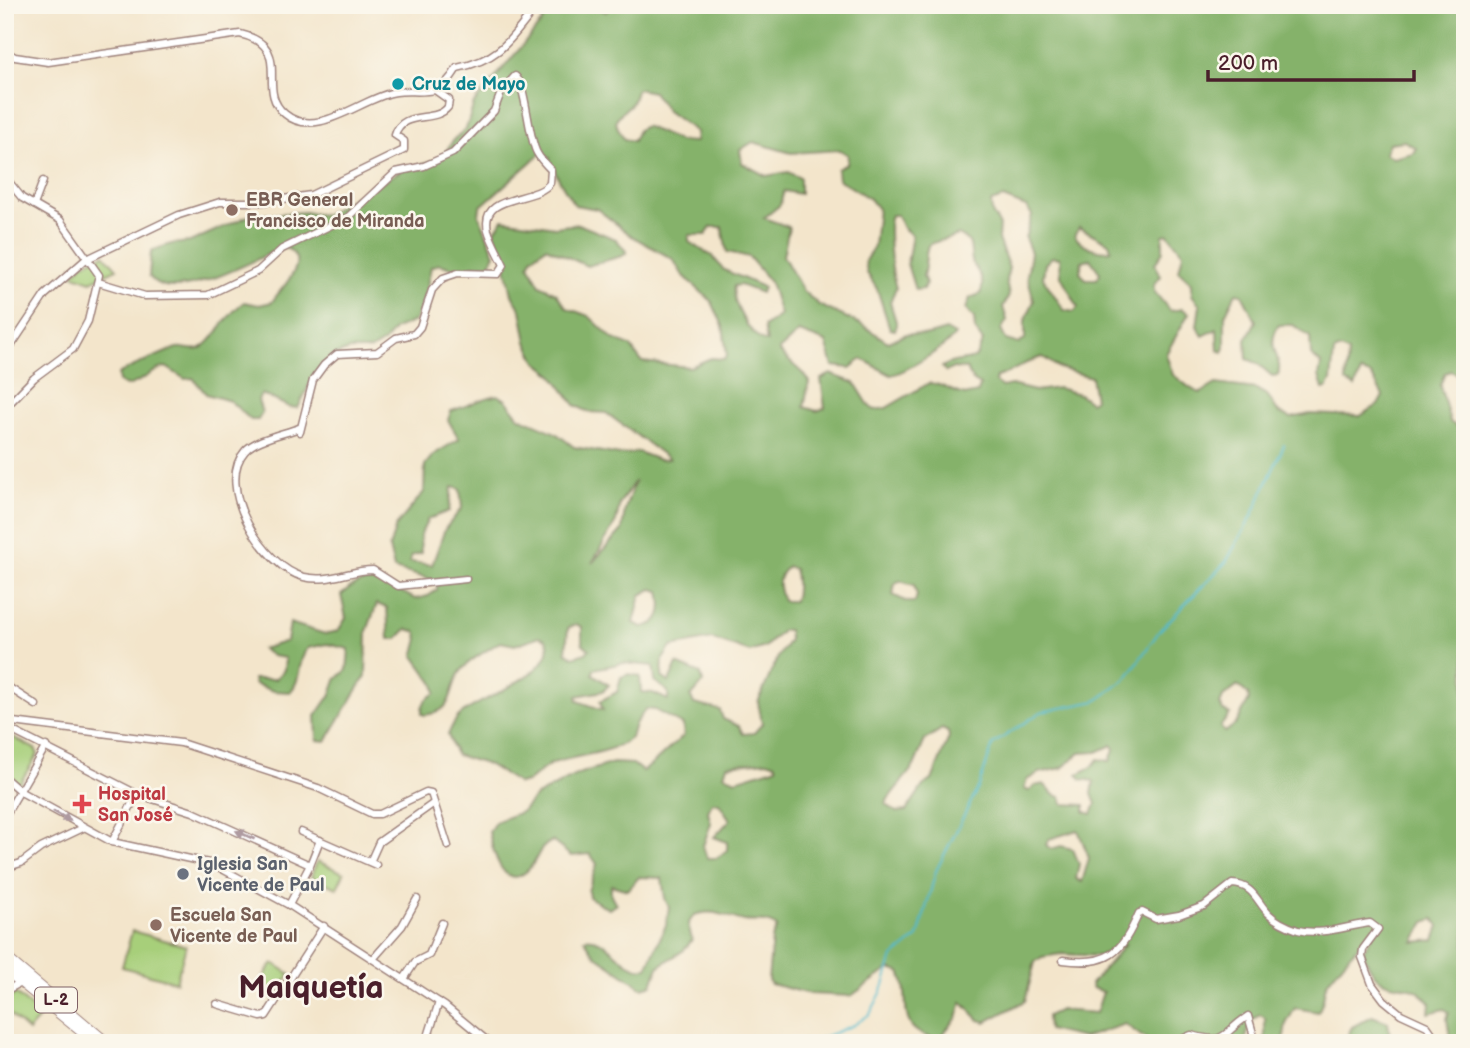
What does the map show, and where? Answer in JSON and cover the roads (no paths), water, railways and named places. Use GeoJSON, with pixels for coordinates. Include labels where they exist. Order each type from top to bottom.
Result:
{"type":"FeatureCollection","features":[{"type":"Feature","properties":{"kind":"main road","name":"L-2"},"geometry":{"type":"LineString","coordinates":[[5,957],[107,1043]]}},
{"type":"Feature","properties":{"kind":"main road","name":"L-2"},"geometry":{"type":"LineString","coordinates":[[5,969],[96,1043]]}},
{"type":"Feature","properties":{"kind":"street"},"geometry":{"type":"LineString","coordinates":[[5,51],[15,57],[48,62],[240,34],[261,42],[271,55],[272,98],[286,115],[306,122],[323,121],[394,92],[435,90],[451,77],[457,68],[482,63],[513,40],[538,5]]}},
{"type":"Feature","properties":{"kind":"street"},"geometry":{"type":"LineString","coordinates":[[98,282],[145,296],[208,295],[258,271],[282,249],[348,217],[396,172],[424,166],[453,153],[494,111],[509,80],[515,76],[520,79],[524,110],[536,152],[551,170],[550,183],[539,194],[497,204],[490,211],[488,230],[504,265],[502,270],[498,274],[458,273],[443,278],[432,290],[420,327],[414,334],[396,338],[377,352],[337,354],[313,380],[305,406],[305,422],[300,430],[247,448],[238,461],[235,479],[245,517],[265,552],[282,567],[303,577],[323,579],[373,570],[398,586],[466,579]]}},
{"type":"Feature","properties":{"kind":"street"},"geometry":{"type":"LineString","coordinates":[[5,355],[45,295],[88,258],[179,215],[220,202],[289,200],[319,192],[404,150],[404,141],[395,135],[398,128],[416,116],[434,115],[447,107],[449,100],[435,90]]}},
{"type":"Feature","properties":{"kind":"street"},"geometry":{"type":"LineString","coordinates":[[5,177],[22,198],[60,220],[99,275],[88,321],[73,349],[34,378],[5,408]]}},
{"type":"Feature","properties":{"kind":"street"},"geometry":{"type":"LineString","coordinates":[[34,205],[43,181]]}},
{"type":"Feature","properties":{"kind":"street"},"geometry":{"type":"LineString","coordinates":[[5,685],[36,705]]}},
{"type":"Feature","properties":{"kind":"street"},"geometry":{"type":"LineString","coordinates":[[5,720],[181,743],[318,788],[372,814],[390,810],[426,792],[430,793],[448,846]]}},
{"type":"Feature","properties":{"kind":"street"},"geometry":{"type":"LineString","coordinates":[[5,727],[137,794],[193,812],[310,865]]}},
{"type":"Feature","properties":{"kind":"street"},"geometry":{"type":"LineString","coordinates":[[5,816],[46,746]]}},
{"type":"Feature","properties":{"kind":"street"},"geometry":{"type":"LineString","coordinates":[[5,778],[21,792],[112,842],[213,864],[289,905],[439,1002],[490,1043]]}},
{"type":"Feature","properties":{"kind":"street"},"geometry":{"type":"LineString","coordinates":[[112,842],[137,794]]}},
{"type":"Feature","properties":{"kind":"street"},"geometry":{"type":"LineString","coordinates":[[301,832],[373,864],[379,842],[434,803]]}},
{"type":"Feature","properties":{"kind":"street"},"geometry":{"type":"LineString","coordinates":[[5,868],[22,863],[41,848],[83,828]]}},
{"type":"Feature","properties":{"kind":"street"},"geometry":{"type":"LineString","coordinates":[[289,905],[320,840]]}},
{"type":"Feature","properties":{"kind":"street"},"geometry":{"type":"LineString","coordinates":[[1063,960],[1099,962],[1112,956],[1139,913],[1168,919],[1203,906],[1232,884],[1241,884],[1254,892],[1269,915],[1298,930],[1317,933],[1370,923],[1376,926],[1378,929],[1363,949],[1362,957],[1372,984],[1384,1000],[1401,1014],[1427,1026],[1439,1043]]}},
{"type":"Feature","properties":{"kind":"street"},"geometry":{"type":"LineString","coordinates":[[373,959],[402,926],[417,899]]}},
{"type":"Feature","properties":{"kind":"street"},"geometry":{"type":"LineString","coordinates":[[404,978],[415,961],[429,955],[442,923]]}},
{"type":"Feature","properties":{"kind":"street"},"geometry":{"type":"LineString","coordinates":[[217,1004],[261,1017],[266,1016],[324,926]]}},
{"type":"Feature","properties":{"kind":"street"},"geometry":{"type":"LineString","coordinates":[[5,991],[22,982]]}},
{"type":"Feature","properties":{"kind":"street"},"geometry":{"type":"LineString","coordinates":[[426,1043],[439,1002]]}},
{"type":"Feature","properties":{"kind":"street"},"geometry":{"type":"LineString","coordinates":[[1173,1043],[1191,1035],[1211,1042],[1219,1040],[1248,1016],[1256,1043]]}},
{"type":"Feature","properties":{"kind":"waterway"},"geometry":{"type":"LineString","coordinates":[[809,1043],[854,1025],[870,1014],[882,991],[893,957],[918,937],[936,871],[979,786],[993,744],[1041,712],[1096,701],[1126,679],[1160,630],[1226,562],[1252,516],[1284,445]]}},
{"type":"Feature","properties":{"kind":"place","name":"Cruz de Mayo"},"geometry":{"type":"Point","coordinates":[398,84]}},
{"type":"Feature","properties":{"kind":"place","name":"EBR General Francisco de Miranda"},"geometry":{"type":"Point","coordinates":[232,210]}},
{"type":"Feature","properties":{"kind":"place","name":"Hospital San José"},"geometry":{"type":"Point","coordinates":[82,804]}},
{"type":"Feature","properties":{"kind":"place","name":"Iglesia San Vicente de Paul"},"geometry":{"type":"Point","coordinates":[183,874]}},
{"type":"Feature","properties":{"kind":"place","name":"Escuela San Vicente de Paul"},"geometry":{"type":"Point","coordinates":[156,925]}},
{"type":"Feature","properties":{"kind":"district","name":"Maiquetía"},"geometry":{"type":"Point","coordinates":[311,988]}}]}
